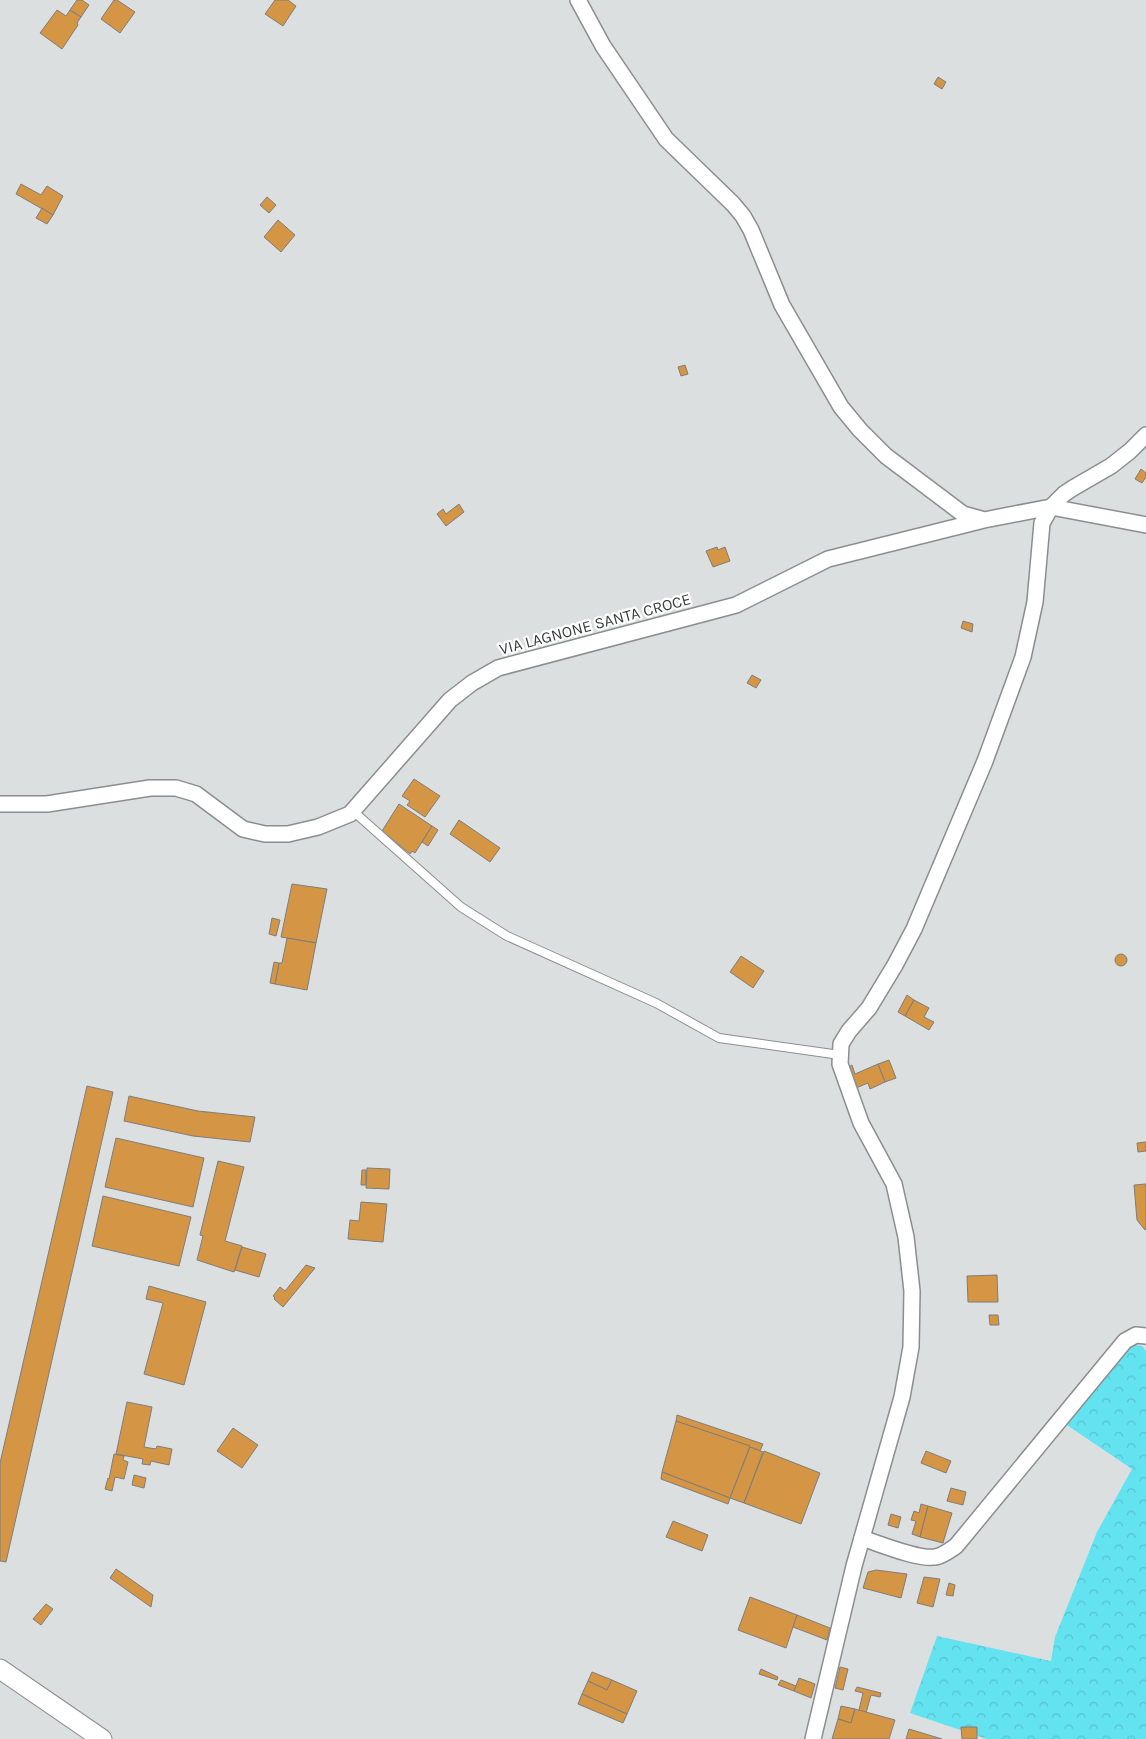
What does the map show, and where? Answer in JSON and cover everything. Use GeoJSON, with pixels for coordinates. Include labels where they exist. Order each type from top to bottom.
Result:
{"type":"FeatureCollection","features":[{"type":"Feature","properties":{"kind":"street"},"geometry":{"type":"LineString","coordinates":[[578,0],[603,46],[666,139],[743,216],[751,230],[782,304],[841,407],[860,430],[886,456],[963,514],[984,520]]}},
{"type":"Feature","properties":{"kind":"street"},"geometry":{"type":"LineString","coordinates":[[813,1739],[862,1538],[902,1398],[911,1347],[912,1291],[906,1236],[894,1184],[861,1123],[840,1064],[841,1044],[849,1031],[869,1008],[914,929],[985,761],[1023,657],[1035,602],[1042,523],[1050,507],[1073,488],[1111,466],[1130,452],[1146,435]]}},
{"type":"Feature","properties":{"kind":"street"},"geometry":{"type":"LineString","coordinates":[[1050,507],[1146,525]]}},
{"type":"Feature","properties":{"kind":"street","name":"VIA LAGNONE SANTA CROCE"},"geometry":{"type":"LineString","coordinates":[[0,804],[47,804],[150,788],[176,788],[196,794],[243,829],[265,834],[288,834],[318,827],[350,814],[450,700],[472,683],[498,668],[736,605],[828,559],[984,520],[1050,507]]}},
{"type":"Feature","properties":{"kind":"street"},"geometry":{"type":"LineString","coordinates":[[862,1538],[924,1558],[945,1554],[956,1546],[1125,1341],[1136,1335],[1146,1336]]}},
{"type":"Feature","properties":{"kind":"street"},"geometry":{"type":"LineString","coordinates":[[0,1668],[102,1739]]}},
{"type":"Feature","properties":{"kind":"lane"},"geometry":{"type":"LineString","coordinates":[[353,811],[461,907],[507,936],[656,1003],[719,1038],[840,1055]]}},
{"type":"Feature","properties":{"kind":"green space"},"geometry":{"type":"Polygon","coordinates":[[[1127,1344],[1142,1346],[1146,1351],[1146,1739],[987,1739],[910,1713],[937,1636],[1051,1661],[1055,1637],[1097,1532],[1132,1469],[1055,1417],[1127,1344]]]}},
{"type":"Feature","properties":{"kind":"building"},"geometry":{"type":"Polygon","coordinates":[[[77,0],[82,0],[89,5],[81,17],[70,10],[77,0]]]}},
{"type":"Feature","properties":{"kind":"building"},"geometry":{"type":"Polygon","coordinates":[[[114,0],[135,12],[120,33],[101,19],[114,0]]]}},
{"type":"Feature","properties":{"kind":"building"},"geometry":{"type":"Polygon","coordinates":[[[275,0],[288,0],[296,6],[283,26],[265,14],[275,0]]]}},
{"type":"Feature","properties":{"kind":"building"},"geometry":{"type":"Polygon","coordinates":[[[57,10],[66,16],[70,10],[81,17],[77,23],[78,25],[62,49],[40,33],[57,10]]]}},
{"type":"Feature","properties":{"kind":"building"},"geometry":{"type":"Polygon","coordinates":[[[938,77],[946,82],[942,89],[934,84],[938,77]]]}},
{"type":"Feature","properties":{"kind":"building"},"geometry":{"type":"Polygon","coordinates":[[[21,184],[41,195],[47,186],[63,196],[53,215],[16,194],[21,184]]]}},
{"type":"Feature","properties":{"kind":"building"},"geometry":{"type":"Polygon","coordinates":[[[267,197],[276,205],[269,213],[260,205],[267,197]]]}},
{"type":"Feature","properties":{"kind":"building"},"geometry":{"type":"Polygon","coordinates":[[[42,208],[53,215],[47,224],[36,218],[42,208]]]}},
{"type":"Feature","properties":{"kind":"building"},"geometry":{"type":"Polygon","coordinates":[[[278,220],[295,235],[281,252],[264,237],[278,220]]]}},
{"type":"Feature","properties":{"kind":"building"},"geometry":{"type":"Polygon","coordinates":[[[685,365],[688,374],[681,376],[678,367],[685,365]]]}},
{"type":"Feature","properties":{"kind":"building"},"geometry":{"type":"Polygon","coordinates":[[[1141,469],[1146,473],[1142,483],[1135,479],[1141,469]]]}},
{"type":"Feature","properties":{"kind":"building"},"geometry":{"type":"Polygon","coordinates":[[[459,504],[464,512],[446,526],[437,514],[443,509],[446,514],[459,504]]]}},
{"type":"Feature","properties":{"kind":"building"},"geometry":{"type":"Polygon","coordinates":[[[717,547],[718,550],[725,547],[730,561],[713,567],[706,551],[717,547]]]}},
{"type":"Feature","properties":{"kind":"building"},"geometry":{"type":"Polygon","coordinates":[[[963,621],[973,624],[972,632],[961,628],[963,621]]]}},
{"type":"Feature","properties":{"kind":"building"},"geometry":{"type":"Polygon","coordinates":[[[752,675],[761,680],[756,688],[747,683],[752,675]]]}},
{"type":"Feature","properties":{"kind":"building"},"geometry":{"type":"Polygon","coordinates":[[[414,779],[440,796],[425,817],[407,805],[410,801],[402,796],[414,779]]]}},
{"type":"Feature","properties":{"kind":"building"},"geometry":{"type":"Polygon","coordinates":[[[399,804],[432,826],[415,853],[412,851],[410,854],[382,831],[399,804]]]}},
{"type":"Feature","properties":{"kind":"building"},"geometry":{"type":"Polygon","coordinates":[[[459,820],[500,848],[490,862],[450,834],[459,820]]]}},
{"type":"Feature","properties":{"kind":"building"},"geometry":{"type":"Polygon","coordinates":[[[432,826],[438,830],[428,846],[422,842],[432,826]]]}},
{"type":"Feature","properties":{"kind":"building"},"geometry":{"type":"Polygon","coordinates":[[[292,884],[327,889],[316,943],[281,937],[292,884]]]}},
{"type":"Feature","properties":{"kind":"building"},"geometry":{"type":"Polygon","coordinates":[[[272,918],[280,920],[276,936],[269,934],[272,918]]]}},
{"type":"Feature","properties":{"kind":"building"},"geometry":{"type":"Polygon","coordinates":[[[287,938],[316,943],[307,990],[275,984],[287,938]]]}},
{"type":"Feature","properties":{"kind":"building"},"geometry":{"type":"Polygon","coordinates":[[[1121,954],[1127,960],[1121,966],[1115,960],[1121,954]]]}},
{"type":"Feature","properties":{"kind":"building"},"geometry":{"type":"Polygon","coordinates":[[[741,956],[764,971],[753,988],[730,972],[741,956]]]}},
{"type":"Feature","properties":{"kind":"building"},"geometry":{"type":"Polygon","coordinates":[[[274,962],[279,963],[275,984],[270,983],[274,962]]]}},
{"type":"Feature","properties":{"kind":"building"},"geometry":{"type":"Polygon","coordinates":[[[907,995],[914,1000],[905,1016],[898,1012],[907,995]]]}},
{"type":"Feature","properties":{"kind":"building"},"geometry":{"type":"Polygon","coordinates":[[[914,1000],[929,1008],[924,1017],[934,1022],[929,1030],[905,1016],[914,1000]]]}},
{"type":"Feature","properties":{"kind":"building"},"geometry":{"type":"Polygon","coordinates":[[[889,1060],[896,1078],[885,1082],[878,1064],[889,1060]]]}},
{"type":"Feature","properties":{"kind":"building"},"geometry":{"type":"Polygon","coordinates":[[[878,1064],[885,1082],[870,1089],[868,1083],[856,1088],[849,1067],[852,1065],[855,1074],[878,1064]]]}},
{"type":"Feature","properties":{"kind":"building"},"geometry":{"type":"Polygon","coordinates":[[[87,1086],[113,1092],[6,1562],[0,1561],[0,1463],[87,1086]]]}},
{"type":"Feature","properties":{"kind":"building"},"geometry":{"type":"Polygon","coordinates":[[[129,1096],[198,1111],[255,1117],[250,1142],[193,1136],[124,1121],[129,1096]]]}},
{"type":"Feature","properties":{"kind":"building"},"geometry":{"type":"Polygon","coordinates":[[[116,1138],[204,1158],[193,1207],[105,1187],[116,1138]]]}},
{"type":"Feature","properties":{"kind":"building"},"geometry":{"type":"Polygon","coordinates":[[[1146,1142],[1146,1151],[1138,1152],[1137,1143],[1146,1142]]]}},
{"type":"Feature","properties":{"kind":"building"},"geometry":{"type":"Polygon","coordinates":[[[218,1161],[244,1167],[225,1241],[242,1246],[234,1272],[197,1260],[203,1236],[200,1235],[218,1161]]]}},
{"type":"Feature","properties":{"kind":"building"},"geometry":{"type":"Polygon","coordinates":[[[367,1168],[390,1169],[389,1189],[366,1188],[367,1168]]]}},
{"type":"Feature","properties":{"kind":"building"},"geometry":{"type":"Polygon","coordinates":[[[362,1170],[366,1170],[366,1185],[361,1185],[362,1170]]]}},
{"type":"Feature","properties":{"kind":"building"},"geometry":{"type":"Polygon","coordinates":[[[1146,1184],[1145,1230],[1137,1220],[1134,1185],[1146,1184]]]}},
{"type":"Feature","properties":{"kind":"building"},"geometry":{"type":"Polygon","coordinates":[[[103,1196],[191,1217],[179,1266],[92,1246],[103,1196]]]}},
{"type":"Feature","properties":{"kind":"building"},"geometry":{"type":"Polygon","coordinates":[[[361,1202],[387,1204],[383,1242],[348,1239],[350,1220],[359,1221],[361,1202]]]}},
{"type":"Feature","properties":{"kind":"building"},"geometry":{"type":"Polygon","coordinates":[[[242,1247],[266,1254],[259,1277],[235,1270],[242,1247]]]}},
{"type":"Feature","properties":{"kind":"building"},"geometry":{"type":"Polygon","coordinates":[[[306,1265],[315,1268],[283,1307],[273,1296],[280,1287],[285,1291],[306,1265]]]}},
{"type":"Feature","properties":{"kind":"building"},"geometry":{"type":"Polygon","coordinates":[[[997,1275],[998,1302],[968,1302],[967,1276],[997,1275]]]}},
{"type":"Feature","properties":{"kind":"building"},"geometry":{"type":"Polygon","coordinates":[[[149,1286],[206,1302],[184,1385],[144,1374],[163,1303],[146,1299],[149,1286]]]}},
{"type":"Feature","properties":{"kind":"building"},"geometry":{"type":"Polygon","coordinates":[[[989,1315],[998,1315],[999,1325],[990,1325],[989,1315]]]}},
{"type":"Feature","properties":{"kind":"building"},"geometry":{"type":"Polygon","coordinates":[[[127,1402],[152,1407],[144,1447],[156,1449],[157,1446],[172,1449],[169,1465],[151,1461],[150,1465],[142,1464],[143,1459],[116,1454],[127,1402]]]}},
{"type":"Feature","properties":{"kind":"building"},"geometry":{"type":"Polygon","coordinates":[[[677,1415],[763,1444],[760,1451],[676,1421],[677,1415]]]}},
{"type":"Feature","properties":{"kind":"building"},"geometry":{"type":"Polygon","coordinates":[[[676,1421],[750,1446],[730,1498],[662,1472],[676,1421]]]}},
{"type":"Feature","properties":{"kind":"building"},"geometry":{"type":"Polygon","coordinates":[[[233,1428],[258,1445],[242,1468],[217,1451],[233,1428]]]}},
{"type":"Feature","properties":{"kind":"building"},"geometry":{"type":"Polygon","coordinates":[[[750,1447],[763,1452],[744,1503],[730,1498],[750,1447]]]}},
{"type":"Feature","properties":{"kind":"building"},"geometry":{"type":"Polygon","coordinates":[[[764,1451],[820,1473],[801,1524],[744,1503],[764,1451]]]}},
{"type":"Feature","properties":{"kind":"building"},"geometry":{"type":"Polygon","coordinates":[[[926,1451],[951,1461],[946,1473],[921,1463],[926,1451]]]}},
{"type":"Feature","properties":{"kind":"building"},"geometry":{"type":"Polygon","coordinates":[[[114,1454],[124,1456],[123,1460],[128,1462],[124,1479],[115,1477],[112,1491],[105,1489],[114,1454]]]}},
{"type":"Feature","properties":{"kind":"building"},"geometry":{"type":"Polygon","coordinates":[[[662,1472],[730,1498],[728,1504],[661,1479],[662,1472]]]}},
{"type":"Feature","properties":{"kind":"building"},"geometry":{"type":"Polygon","coordinates":[[[134,1475],[146,1478],[144,1488],[132,1485],[134,1475]]]}},
{"type":"Feature","properties":{"kind":"building"},"geometry":{"type":"Polygon","coordinates":[[[951,1488],[966,1492],[963,1505],[947,1501],[951,1488]]]}},
{"type":"Feature","properties":{"kind":"building"},"geometry":{"type":"Polygon","coordinates":[[[921,1504],[928,1506],[920,1537],[912,1534],[916,1521],[911,1520],[914,1511],[919,1513],[921,1504]]]}},
{"type":"Feature","properties":{"kind":"building"},"geometry":{"type":"Polygon","coordinates":[[[928,1506],[952,1513],[943,1543],[920,1537],[928,1506]]]}},
{"type":"Feature","properties":{"kind":"building"},"geometry":{"type":"Polygon","coordinates":[[[891,1514],[901,1517],[898,1528],[888,1525],[891,1514]]]}},
{"type":"Feature","properties":{"kind":"building"},"geometry":{"type":"Polygon","coordinates":[[[673,1521],[708,1535],[702,1551],[666,1537],[673,1521]]]}},
{"type":"Feature","properties":{"kind":"building"},"geometry":{"type":"Polygon","coordinates":[[[116,1569],[153,1595],[151,1607],[110,1578],[116,1569]]]}},
{"type":"Feature","properties":{"kind":"building"},"geometry":{"type":"Polygon","coordinates":[[[876,1570],[907,1574],[901,1598],[863,1588],[868,1572],[876,1570]]]}},
{"type":"Feature","properties":{"kind":"building"},"geometry":{"type":"Polygon","coordinates":[[[924,1577],[940,1579],[933,1607],[917,1603],[924,1577]]]}},
{"type":"Feature","properties":{"kind":"building"},"geometry":{"type":"Polygon","coordinates":[[[949,1583],[955,1585],[953,1596],[946,1595],[949,1583]]]}},
{"type":"Feature","properties":{"kind":"building"},"geometry":{"type":"Polygon","coordinates":[[[750,1597],[797,1615],[786,1648],[738,1630],[750,1597]]]}},
{"type":"Feature","properties":{"kind":"building"},"geometry":{"type":"Polygon","coordinates":[[[46,1604],[53,1609],[41,1625],[33,1619],[46,1604]]]}},
{"type":"Feature","properties":{"kind":"building"},"geometry":{"type":"Polygon","coordinates":[[[797,1615],[830,1628],[827,1640],[793,1627],[797,1615]]]}},
{"type":"Feature","properties":{"kind":"building"},"geometry":{"type":"Polygon","coordinates":[[[840,1667],[848,1669],[843,1690],[835,1688],[840,1667]]]}},
{"type":"Feature","properties":{"kind":"building"},"geometry":{"type":"Polygon","coordinates":[[[761,1669],[778,1677],[777,1680],[759,1674],[761,1669]]]}},
{"type":"Feature","properties":{"kind":"building"},"geometry":{"type":"Polygon","coordinates":[[[592,1672],[612,1680],[607,1690],[588,1681],[592,1672]]]}},
{"type":"Feature","properties":{"kind":"building"},"geometry":{"type":"Polygon","coordinates":[[[799,1678],[815,1684],[811,1698],[794,1691],[799,1678]]]}},
{"type":"Feature","properties":{"kind":"building"},"geometry":{"type":"Polygon","coordinates":[[[612,1680],[637,1691],[627,1714],[582,1694],[588,1681],[607,1690],[612,1680]]]}},
{"type":"Feature","properties":{"kind":"building"},"geometry":{"type":"Polygon","coordinates":[[[781,1680],[796,1686],[794,1691],[778,1685],[781,1680]]]}},
{"type":"Feature","properties":{"kind":"building"},"geometry":{"type":"Polygon","coordinates":[[[857,1687],[881,1693],[880,1697],[871,1695],[866,1713],[859,1710],[863,1693],[855,1691],[857,1687]]]}},
{"type":"Feature","properties":{"kind":"building"},"geometry":{"type":"Polygon","coordinates":[[[582,1694],[627,1714],[623,1723],[578,1704],[582,1694]]]}},
{"type":"Feature","properties":{"kind":"building"},"geometry":{"type":"Polygon","coordinates":[[[841,1706],[855,1709],[851,1723],[838,1719],[841,1706]]]}},
{"type":"Feature","properties":{"kind":"building"},"geometry":{"type":"Polygon","coordinates":[[[855,1709],[895,1720],[889,1739],[832,1739],[838,1719],[851,1723],[855,1709]]]}},
{"type":"Feature","properties":{"kind":"building"},"geometry":{"type":"Polygon","coordinates":[[[961,1727],[977,1727],[977,1739],[962,1739],[961,1727]]]}},
{"type":"Feature","properties":{"kind":"building"},"geometry":{"type":"Polygon","coordinates":[[[909,1729],[942,1739],[906,1739],[909,1729]]]}}]}
